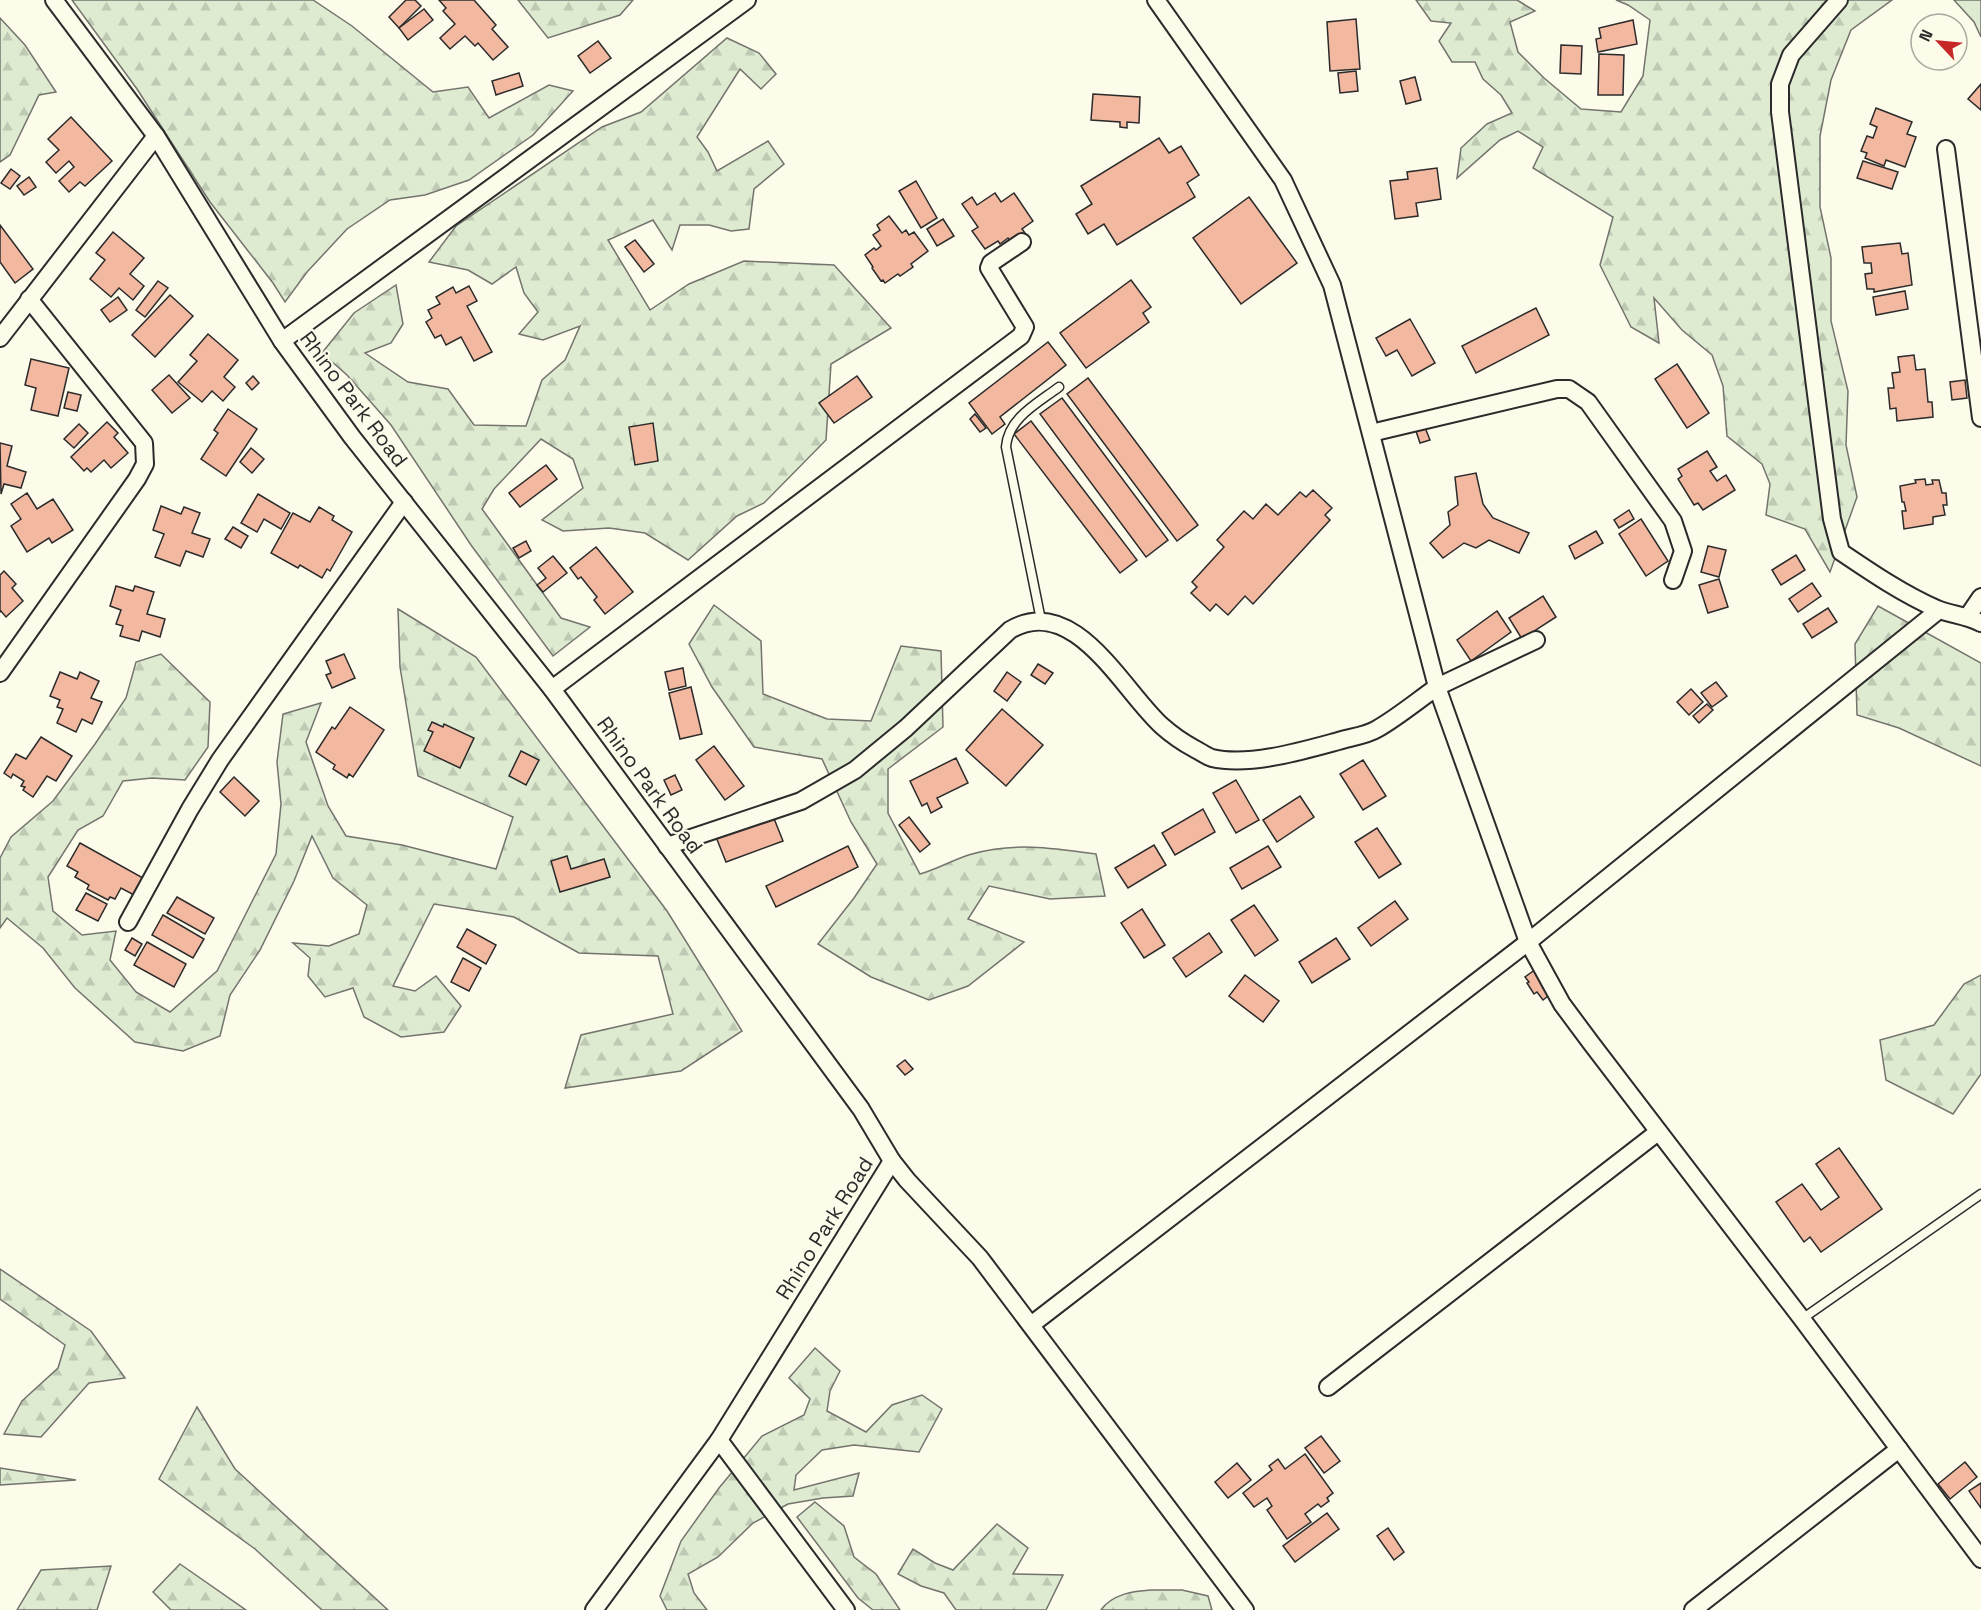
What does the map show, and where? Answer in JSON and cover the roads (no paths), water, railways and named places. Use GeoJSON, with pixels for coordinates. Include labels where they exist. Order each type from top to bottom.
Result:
{"type":"FeatureCollection","features":[{"type":"Feature","properties":{"kind":"street","name":"Rhino Park Road"},"geometry":{"type":"LineString","coordinates":[[54,0],[156,136],[282,341],[352,436],[552,689],[861,1109],[892,1161],[719,1440],[594,1610]]}},
{"type":"Feature","properties":{"kind":"street"},"geometry":{"type":"LineString","coordinates":[[282,341],[747,0]]}},
{"type":"Feature","properties":{"kind":"street"},"geometry":{"type":"LineString","coordinates":[[1156,0],[1283,180],[1332,285],[1437,687],[1528,942],[1562,1004],[1981,1559]]}},
{"type":"Feature","properties":{"kind":"street"},"geometry":{"type":"LineString","coordinates":[[1839,0],[1791,55],[1780,84],[1780,112],[1832,519],[1841,552],[1883,580],[1939,610],[1974,620],[1981,597]]}},
{"type":"Feature","properties":{"kind":"street"},"geometry":{"type":"LineString","coordinates":[[0,338],[156,136]]}},
{"type":"Feature","properties":{"kind":"street"},"geometry":{"type":"LineString","coordinates":[[1946,148],[1981,418]]}},
{"type":"Feature","properties":{"kind":"street"},"geometry":{"type":"LineString","coordinates":[[552,689],[1021,336],[1025,327],[989,268],[991,263],[1022,243]]}},
{"type":"Feature","properties":{"kind":"street"},"geometry":{"type":"LineString","coordinates":[[0,673],[137,479],[145,464],[144,443],[29,299]]}},
{"type":"Feature","properties":{"kind":"street"},"geometry":{"type":"LineString","coordinates":[[1371,433],[1557,388],[1569,389],[1588,402],[1673,521],[1683,551],[1673,580]]}},
{"type":"Feature","properties":{"kind":"street"},"geometry":{"type":"LineString","coordinates":[[128,922],[190,809],[220,760],[404,502]]}},
{"type":"Feature","properties":{"kind":"street"},"geometry":{"type":"LineString","coordinates":[[1031,1325],[1528,942],[1939,610]]}},
{"type":"Feature","properties":{"kind":"street"},"geometry":{"type":"LineString","coordinates":[[667,846],[801,801],[855,770],[906,728],[1010,630],[1022,622],[1041,620],[1079,636],[1114,670],[1161,725],[1210,758],[1233,760],[1288,755],[1375,731],[1437,687],[1536,640]]}},
{"type":"Feature","properties":{"kind":"street"},"geometry":{"type":"LineString","coordinates":[[1328,1387],[1658,1132]]}},
{"type":"Feature","properties":{"kind":"street"},"geometry":{"type":"LineString","coordinates":[[892,1161],[980,1258],[1245,1610]]}},
{"type":"Feature","properties":{"kind":"street"},"geometry":{"type":"LineString","coordinates":[[719,1440],[846,1610]]}},
{"type":"Feature","properties":{"kind":"street"},"geometry":{"type":"LineString","coordinates":[[1693,1610],[1899,1449]]}},
{"type":"Feature","properties":{"kind":"lane"},"geometry":{"type":"LineString","coordinates":[[1041,620],[1006,447],[1006,436],[1015,421],[1059,387]]}},
{"type":"Feature","properties":{"kind":"lane"},"geometry":{"type":"LineString","coordinates":[[1802,1319],[1981,1194]]}}]}
